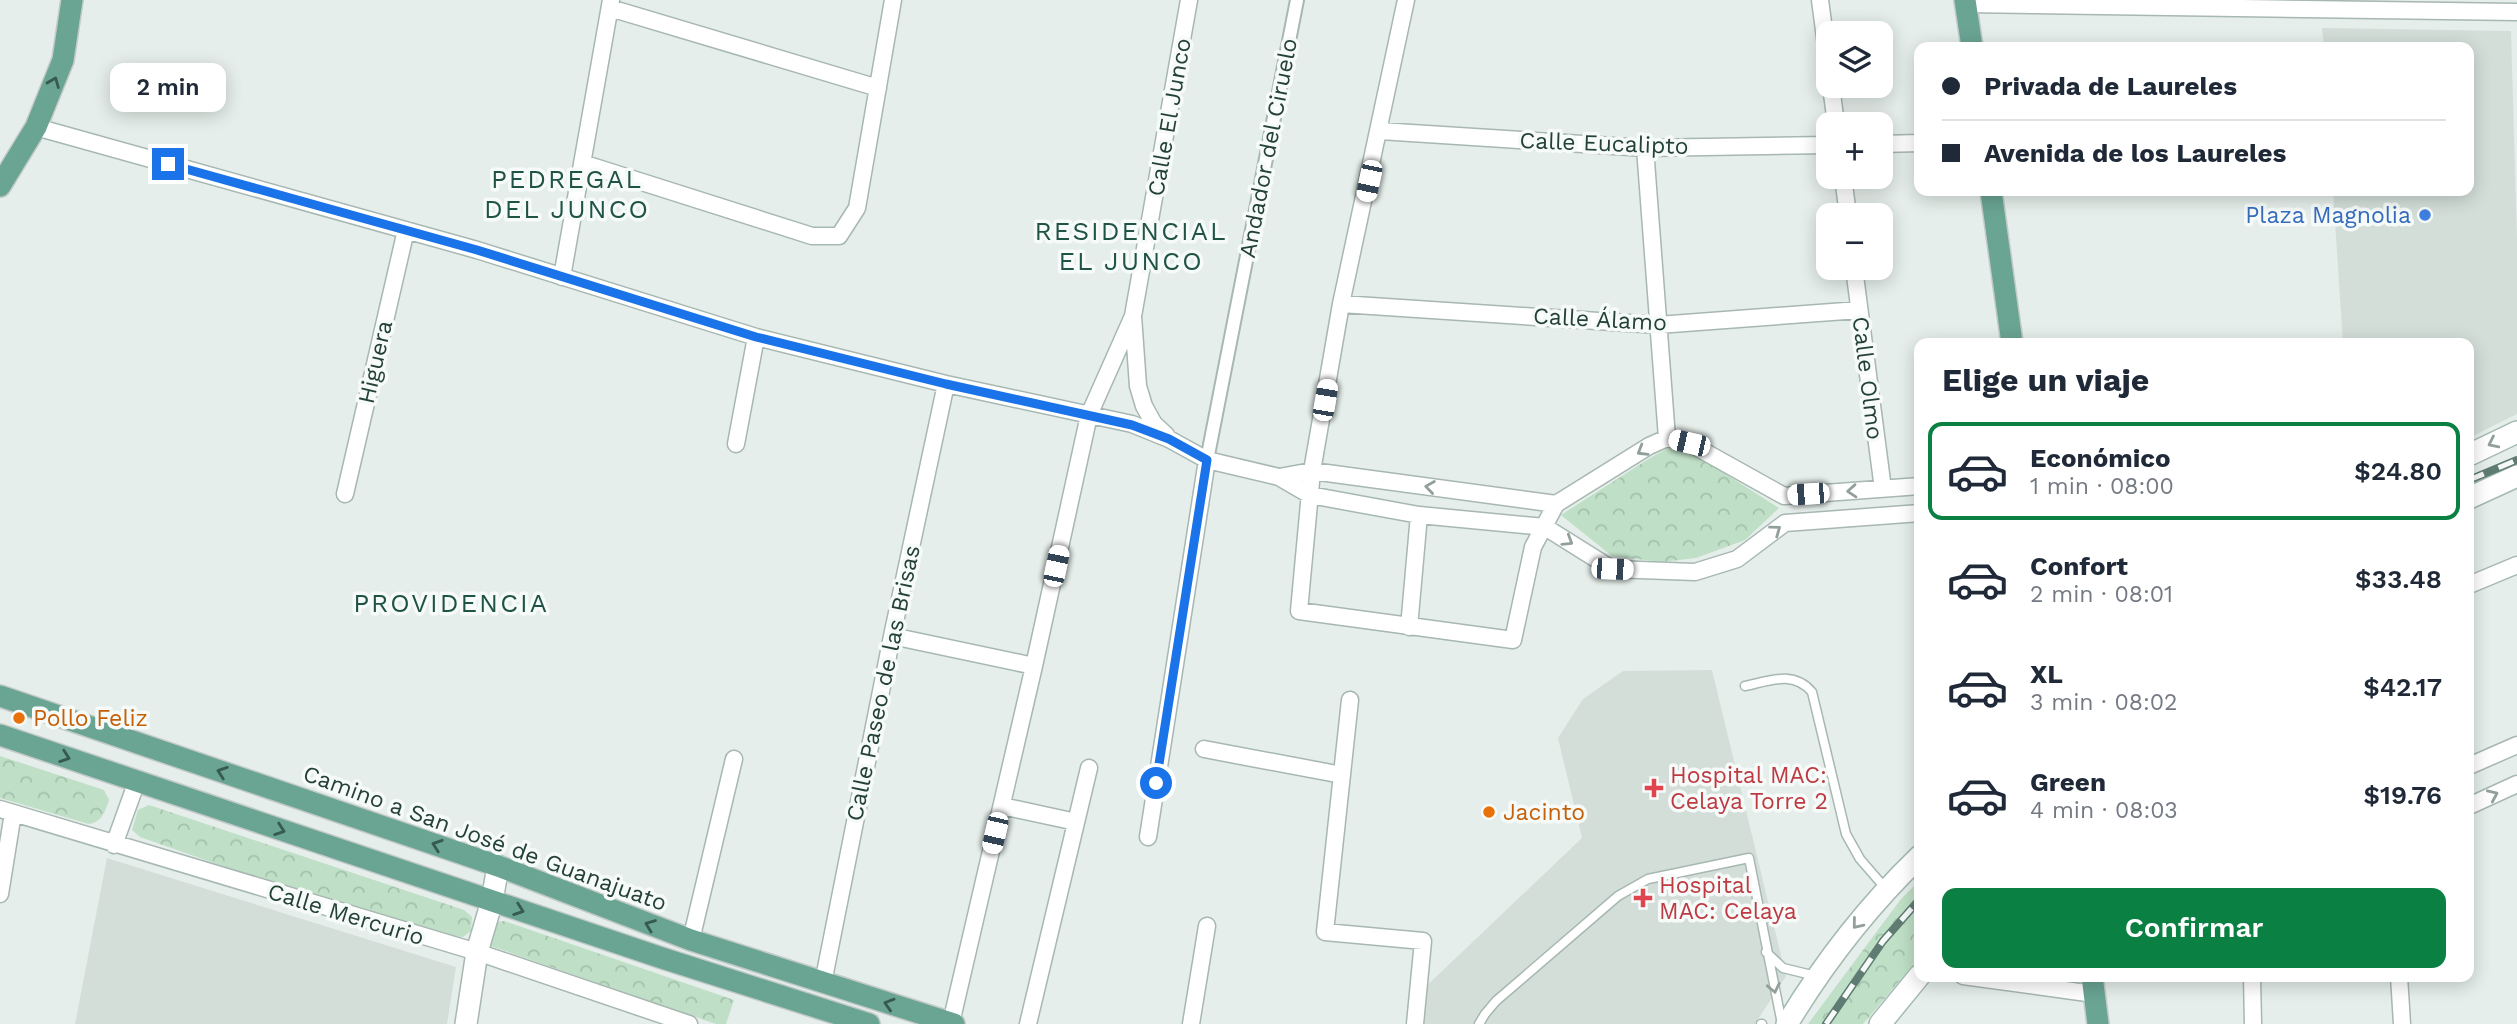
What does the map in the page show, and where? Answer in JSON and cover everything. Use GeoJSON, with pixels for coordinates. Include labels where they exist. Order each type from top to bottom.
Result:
{"type":"FeatureCollection","features":[{"type":"Feature","properties":{"kind":"main road"},"geometry":{"type":"LineString","coordinates":[[0,186],[36,127],[63,60],[72,0]]}},
{"type":"Feature","properties":{"kind":"main road"},"geometry":{"type":"LineString","coordinates":[[1966,2],[1971,42]]}},
{"type":"Feature","properties":{"kind":"main road"},"geometry":{"type":"LineString","coordinates":[[1992,196],[2011,338]]}},
{"type":"Feature","properties":{"kind":"main road"},"geometry":{"type":"LineString","coordinates":[[2474,453],[2517,432]]}},
{"type":"Feature","properties":{"kind":"main road"},"geometry":{"type":"LineString","coordinates":[[2474,496],[2517,476]]}},
{"type":"Feature","properties":{"kind":"main road","name":"Camino a San José de Guanajuato"},"geometry":{"type":"LineString","coordinates":[[0,696],[498,866],[691,940],[953,1023]]}},
{"type":"Feature","properties":{"kind":"main road"},"geometry":{"type":"LineString","coordinates":[[0,735],[662,958],[869,1024]]}},
{"type":"Feature","properties":{"kind":"main road"},"geometry":{"type":"LineString","coordinates":[[1787,1024],[1816,976],[1886,889],[1914,862]]}},
{"type":"Feature","properties":{"kind":"main road"},"geometry":{"type":"LineString","coordinates":[[466,1024],[477,953],[492,901],[498,866]]}},
{"type":"Feature","properties":{"kind":"main road"},"geometry":{"type":"LineString","coordinates":[[662,958],[683,957],[800,996],[812,997],[820,993],[823,983]]}},
{"type":"Feature","properties":{"kind":"main road"},"geometry":{"type":"LineString","coordinates":[[1880,1024],[1914,982]]}},
{"type":"Feature","properties":{"kind":"main road"},"geometry":{"type":"LineString","coordinates":[[2093,985],[2098,1024]]}},
{"type":"Feature","properties":{"kind":"street"},"geometry":{"type":"LineString","coordinates":[[582,163],[812,236],[839,236],[857,208],[893,0]]}},
{"type":"Feature","properties":{"kind":"street","name":"Calle El Junco"},"geometry":{"type":"LineString","coordinates":[[953,1023],[1089,415],[1133,317],[1189,0]]}},
{"type":"Feature","properties":{"kind":"street","name":"Andador del Ciruelo"},"geometry":{"type":"LineString","coordinates":[[1207,460],[1297,0]]}},
{"type":"Feature","properties":{"kind":"street"},"geometry":{"type":"LineString","coordinates":[[1406,0],[1341,304],[1312,471],[1299,611],[1513,640],[1533,547],[1556,504],[1649,446],[1668,438],[1689,443],[1784,496],[1914,486]]}},
{"type":"Feature","properties":{"kind":"street"},"geometry":{"type":"LineString","coordinates":[[1820,0],[1823,21]]}},
{"type":"Feature","properties":{"kind":"street"},"geometry":{"type":"LineString","coordinates":[[1966,2],[2517,12]]}},
{"type":"Feature","properties":{"kind":"street"},"geometry":{"type":"LineString","coordinates":[[562,277],[610,4],[878,88]]}},
{"type":"Feature","properties":{"kind":"street"},"geometry":{"type":"LineString","coordinates":[[36,127],[406,230],[756,337],[946,384],[1132,425],[1169,439],[1207,460],[1279,477],[1310,495],[1419,515],[1545,527],[1612,569],[1695,572],[1737,559],[1785,523],[1914,513]]}},
{"type":"Feature","properties":{"kind":"street","name":"Calle Eucalipto"},"geometry":{"type":"LineString","coordinates":[[1380,131],[1645,148],[1816,145]]}},
{"type":"Feature","properties":{"kind":"street"},"geometry":{"type":"LineString","coordinates":[[1893,144],[1914,143]]}},
{"type":"Feature","properties":{"kind":"street"},"geometry":{"type":"LineString","coordinates":[[1645,148],[1668,438]]}},
{"type":"Feature","properties":{"kind":"street","name":"Higuera"},"geometry":{"type":"LineString","coordinates":[[345,494],[406,230]]}},
{"type":"Feature","properties":{"kind":"street","name":"Calle Olmo"},"geometry":{"type":"LineString","coordinates":[[1855,280],[1883,489]]}},
{"type":"Feature","properties":{"kind":"street","name":"Calle Álamo"},"geometry":{"type":"LineString","coordinates":[[1341,304],[1658,324],[1859,310]]}},
{"type":"Feature","properties":{"kind":"street","name":"Calle El Junco"},"geometry":{"type":"LineString","coordinates":[[1133,317],[1138,386],[1144,406],[1154,424],[1169,439]]}},
{"type":"Feature","properties":{"kind":"street"},"geometry":{"type":"LineString","coordinates":[[736,444],[756,337]]}},
{"type":"Feature","properties":{"kind":"street","name":"Calle Paseo de las Brisas"},"geometry":{"type":"LineString","coordinates":[[823,983],[892,636],[946,384]]}},
{"type":"Feature","properties":{"kind":"street"},"geometry":{"type":"LineString","coordinates":[[1148,837],[1207,460]]}},
{"type":"Feature","properties":{"kind":"street"},"geometry":{"type":"LineString","coordinates":[[1279,477],[1312,471],[1556,504]]}},
{"type":"Feature","properties":{"kind":"street"},"geometry":{"type":"LineString","coordinates":[[1409,627],[1419,515]]}},
{"type":"Feature","properties":{"kind":"street"},"geometry":{"type":"LineString","coordinates":[[2474,584],[2517,565]]}},
{"type":"Feature","properties":{"kind":"street"},"geometry":{"type":"LineString","coordinates":[[892,636],[1034,666]]}},
{"type":"Feature","properties":{"kind":"street"},"geometry":{"type":"LineString","coordinates":[[1350,700],[1325,932],[1423,941],[1415,1024]]}},
{"type":"Feature","properties":{"kind":"street"},"geometry":{"type":"LineString","coordinates":[[2474,764],[2517,745]]}},
{"type":"Feature","properties":{"kind":"street"},"geometry":{"type":"LineString","coordinates":[[1204,749],[1342,775]]}},
{"type":"Feature","properties":{"kind":"street"},"geometry":{"type":"LineString","coordinates":[[691,940],[734,759]]}},
{"type":"Feature","properties":{"kind":"street"},"geometry":{"type":"LineString","coordinates":[[1028,1024],[1089,768]]}},
{"type":"Feature","properties":{"kind":"street"},"geometry":{"type":"LineString","coordinates":[[114,845],[137,781]]}},
{"type":"Feature","properties":{"kind":"street"},"geometry":{"type":"LineString","coordinates":[[2474,804],[2517,784]]}},
{"type":"Feature","properties":{"kind":"street"},"geometry":{"type":"LineString","coordinates":[[1002,806],[1076,822]]}},
{"type":"Feature","properties":{"kind":"street"},"geometry":{"type":"LineString","coordinates":[[0,894],[7,811]]}},
{"type":"Feature","properties":{"kind":"street","name":"Calle Mercurio"},"geometry":{"type":"LineString","coordinates":[[7,811],[477,953],[690,1024]]}},
{"type":"Feature","properties":{"kind":"street"},"geometry":{"type":"LineString","coordinates":[[1191,1024],[1207,926]]}},
{"type":"Feature","properties":{"kind":"street"},"geometry":{"type":"LineString","coordinates":[[2050,982],[2093,985]]}},
{"type":"Feature","properties":{"kind":"street"},"geometry":{"type":"LineString","coordinates":[[2252,982],[2253,1024]]}},
{"type":"Feature","properties":{"kind":"street"},"geometry":{"type":"LineString","coordinates":[[2399,982],[2402,1024]]}},
{"type":"Feature","properties":{"kind":"lane"},"geometry":{"type":"LineString","coordinates":[[1745,686],[1779,679],[1794,679],[1804,682],[1812,692],[1846,834],[1860,859],[1886,889]]}},
{"type":"Feature","properties":{"kind":"lane"},"geometry":{"type":"LineString","coordinates":[[1479,1024],[1496,1001],[1618,896],[1648,878],[1749,858],[1782,1024]]}},
{"type":"Feature","properties":{"kind":"lane"},"geometry":{"type":"LineString","coordinates":[[1766,953],[1783,968],[1816,976]]}},
{"type":"Feature","properties":{"kind":"shaded area","name":"Plaza Magnolia"},"geometry":{"type":"Polygon","coordinates":[[[2322,28],[2511,31],[2517,240],[2517,414],[2474,436],[2474,338],[2343,338],[2333,196],[2474,196],[2474,42],[2323,42],[2322,28]]]}},
{"type":"Feature","properties":{"kind":"shaded area","name":"Hospital MAC: Celaya"},"geometry":{"type":"Polygon","coordinates":[[[1712,670],[1786,976],[1755,1024],[1417,1024],[1420,992],[1582,838],[1558,738],[1583,699],[1623,671],[1712,670]]]}},
{"type":"Feature","properties":{"kind":"shaded area"},"geometry":{"type":"Polygon","coordinates":[[[107,858],[456,967],[447,1024],[75,1024],[107,858]]]}},
{"type":"Feature","properties":{"kind":"green space"},"geometry":{"type":"Polygon","coordinates":[[[1672,446],[1695,451],[1779,508],[1745,540],[1696,558],[1662,562],[1612,556],[1561,515],[1650,458],[1672,446]]]}},
{"type":"Feature","properties":{"kind":"green space"},"geometry":{"type":"Polygon","coordinates":[[[0,756],[104,790],[109,800],[100,819],[89,824],[0,798],[0,756]]]}},
{"type":"Feature","properties":{"kind":"green space"},"geometry":{"type":"Polygon","coordinates":[[[149,805],[464,910],[472,917],[471,931],[463,937],[450,936],[231,869],[140,837],[132,830],[138,810],[149,805]]]}},
{"type":"Feature","properties":{"kind":"green space"},"geometry":{"type":"Polygon","coordinates":[[[1914,886],[1914,964],[1863,1024],[1808,1024],[1901,899],[1914,886]]]}},
{"type":"Feature","properties":{"kind":"green space"},"geometry":{"type":"Polygon","coordinates":[[[504,921],[734,1000],[726,1024],[716,1024],[491,946],[483,936],[486,924],[504,921]]]}},
{"type":"Feature","properties":{"kind":"railway"},"geometry":{"type":"LineString","coordinates":[[2474,478],[2517,460]]}},
{"type":"Feature","properties":{"kind":"railway"},"geometry":{"type":"LineString","coordinates":[[1826,1024],[1883,941],[1914,906]]}},
{"type":"Feature","properties":{"kind":"place","name":"Plaza Magnolia"},"geometry":{"type":"Point","coordinates":[2425,215]}},
{"type":"Feature","properties":{"kind":"place","name":"Pollo Feliz"},"geometry":{"type":"Point","coordinates":[19,718]}},
{"type":"Feature","properties":{"kind":"place","name":"Hospital MAC: Celaya Torre 2"},"geometry":{"type":"Point","coordinates":[1654,788]}},
{"type":"Feature","properties":{"kind":"place","name":"Jacinto"},"geometry":{"type":"Point","coordinates":[1489,812]}},
{"type":"Feature","properties":{"kind":"place","name":"Hospital MAC: Celaya"},"geometry":{"type":"Point","coordinates":[1643,898]}},
{"type":"Feature","properties":{"kind":"district","name":"PEDREGAL DEL JUNCO"},"geometry":{"type":"Point","coordinates":[567,194]}},
{"type":"Feature","properties":{"kind":"district","name":"RESIDENCIAL EL JUNCO"},"geometry":{"type":"Point","coordinates":[1131,246]}},
{"type":"Feature","properties":{"kind":"district","name":"PROVIDENCIA"},"geometry":{"type":"Point","coordinates":[451,603]}},
{"type":"Feature","properties":{"kind":"route"},"geometry":{"type":"LineString","coordinates":[[168,164],[477,250],[756,337],[946,384],[1112,419],[1151,431],[1190,449],[1207,460],[1156,783]]}}]}
